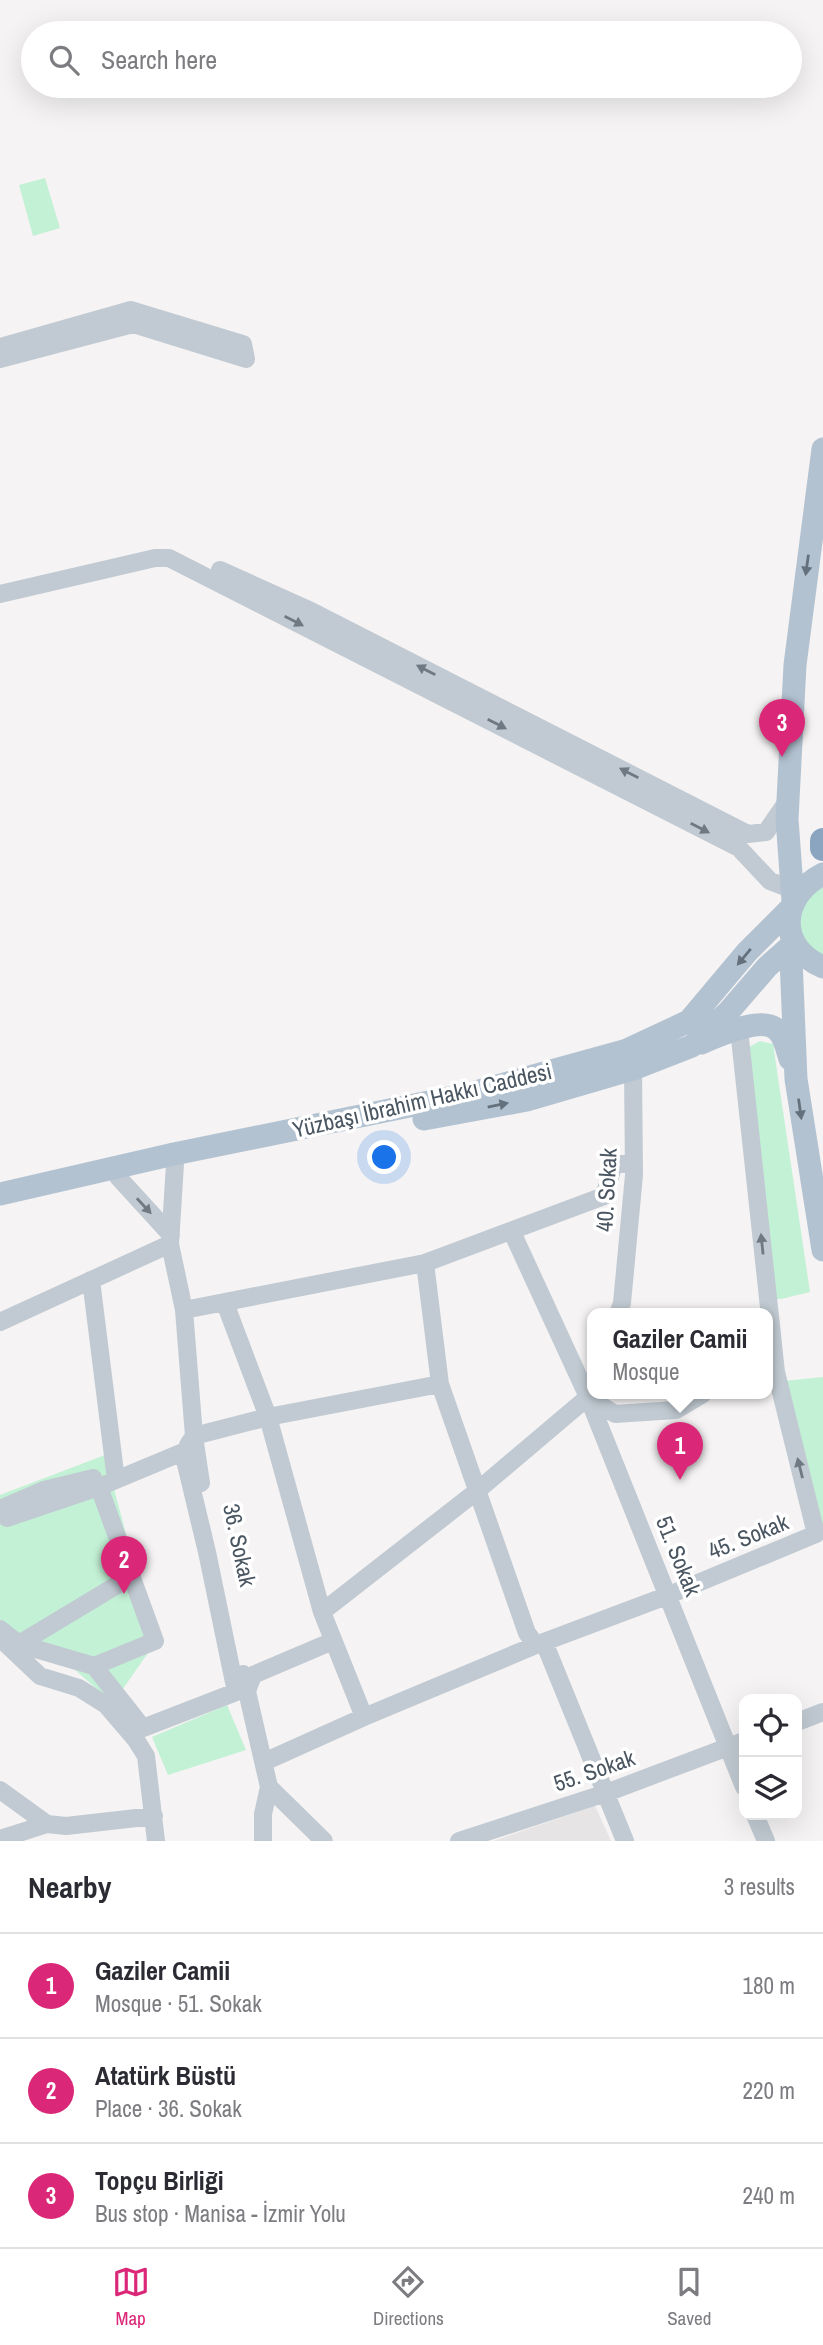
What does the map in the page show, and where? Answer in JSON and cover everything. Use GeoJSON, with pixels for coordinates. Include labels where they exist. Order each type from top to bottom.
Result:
{"type":"FeatureCollection","features":[{"type":"Feature","properties":{"kind":"highway"},"geometry":{"type":"LineString","coordinates":[[823,841],[823,848]]}},
{"type":"Feature","properties":{"kind":"main road"},"geometry":{"type":"LineString","coordinates":[[823,449],[795,665],[787,819],[792,899],[789,924],[794,943],[800,952],[823,967]]}},
{"type":"Feature","properties":{"kind":"main road","name":"Yüzbaşı İbrahim Hakkı Caddesi"},"geometry":{"type":"LineString","coordinates":[[0,1194],[174,1154],[468,1094],[626,1050],[690,1021],[792,899],[808,882],[823,874]]}},
{"type":"Feature","properties":{"kind":"main road"},"geometry":{"type":"LineString","coordinates":[[794,943],[792,959],[796,1079],[823,1250]]}},
{"type":"Feature","properties":{"kind":"main road","name":"Yüzbaşı İbrahim Hakkı Caddesi"},"geometry":{"type":"LineString","coordinates":[[0,1209],[175,1164],[527,1100],[633,1069],[692,1046],[729,1011],[767,967],[794,943]]}},
{"type":"Feature","properties":{"kind":"main road"},"geometry":{"type":"LineString","coordinates":[[692,1046],[739,1028],[765,1024],[775,1028],[786,1046],[796,1079]]}},
{"type":"Feature","properties":{"kind":"street"},"geometry":{"type":"LineString","coordinates":[[0,347],[131,310],[243,344],[246,359],[133,324],[0,359]]}},
{"type":"Feature","properties":{"kind":"street"},"geometry":{"type":"LineString","coordinates":[[0,587],[155,552],[179,552],[311,611],[748,834],[766,832],[788,800]]}},
{"type":"Feature","properties":{"kind":"street"},"geometry":{"type":"LineString","coordinates":[[0,594],[155,558],[169,558],[738,848],[792,899]]}},
{"type":"Feature","properties":{"kind":"street","name":"45. Sokak"},"geometry":{"type":"LineString","coordinates":[[739,1028],[766,1308]]}},
{"type":"Feature","properties":{"kind":"street","name":"40. Sokak"},"geometry":{"type":"LineString","coordinates":[[620,1308],[634,1164],[633,1069]]}},
{"type":"Feature","properties":{"kind":"street","name":"36. Sokak"},"geometry":{"type":"LineString","coordinates":[[175,1164],[170,1239],[184,1310],[199,1472],[270,1787]]}},
{"type":"Feature","properties":{"kind":"street"},"geometry":{"type":"LineString","coordinates":[[184,1310],[425,1263],[604,1196],[614,1164],[634,1164]]}},
{"type":"Feature","properties":{"kind":"street"},"geometry":{"type":"LineString","coordinates":[[0,1322],[91,1280],[170,1239],[118,1177]]}},
{"type":"Feature","properties":{"kind":"street","name":"51. Sokak"},"geometry":{"type":"LineString","coordinates":[[512,1232],[587,1384]]}},
{"type":"Feature","properties":{"kind":"street"},"geometry":{"type":"LineString","coordinates":[[425,1263],[440,1384],[477,1491],[527,1633],[540,1643],[625,1841]]}},
{"type":"Feature","properties":{"kind":"street"},"geometry":{"type":"LineString","coordinates":[[91,1280],[115,1472]]}},
{"type":"Feature","properties":{"kind":"street"},"geometry":{"type":"LineString","coordinates":[[225,1303],[268,1417],[322,1612],[364,1717]]}},
{"type":"Feature","properties":{"kind":"street","name":"45. Sokak"},"geometry":{"type":"LineString","coordinates":[[264,1762],[540,1643],[668,1595],[816,1534],[773,1377]]}},
{"type":"Feature","properties":{"kind":"street"},"geometry":{"type":"LineString","coordinates":[[0,1629],[19,1644],[94,1666],[143,1728],[236,1692],[183,1452],[99,1487],[7,1518],[0,1511],[44,1490],[115,1472],[187,1447],[194,1436],[268,1417],[440,1384]]}},
{"type":"Feature","properties":{"kind":"street"},"geometry":{"type":"LineString","coordinates":[[322,1612],[477,1491],[587,1393]]}},
{"type":"Feature","properties":{"kind":"street","name":"51. Sokak"},"geometry":{"type":"LineString","coordinates":[[593,1399],[668,1595],[736,1744]]}},
{"type":"Feature","properties":{"kind":"street"},"geometry":{"type":"LineString","coordinates":[[599,1399],[615,1414],[676,1410],[695,1399]]}},
{"type":"Feature","properties":{"kind":"street"},"geometry":{"type":"LineString","coordinates":[[94,1666],[155,1641],[99,1487]]}},
{"type":"Feature","properties":{"kind":"street"},"geometry":{"type":"LineString","coordinates":[[19,1644],[132,1576]]}},
{"type":"Feature","properties":{"kind":"street"},"geometry":{"type":"LineString","coordinates":[[0,1639],[40,1676],[79,1688],[106,1705],[135,1740],[146,1756],[156,1841]]}},
{"type":"Feature","properties":{"kind":"street"},"geometry":{"type":"LineString","coordinates":[[135,1740],[247,1691],[253,1675],[333,1641]]}},
{"type":"Feature","properties":{"kind":"street"},"geometry":{"type":"LineString","coordinates":[[802,1720],[823,1712]]}},
{"type":"Feature","properties":{"kind":"street","name":"55. Sokak"},"geometry":{"type":"LineString","coordinates":[[459,1841],[606,1793],[736,1744]]}},
{"type":"Feature","properties":{"kind":"street"},"geometry":{"type":"LineString","coordinates":[[263,1841],[263,1814],[270,1787]]}},
{"type":"Feature","properties":{"kind":"street"},"geometry":{"type":"LineString","coordinates":[[270,1787],[324,1841]]}},
{"type":"Feature","properties":{"kind":"street"},"geometry":{"type":"LineString","coordinates":[[0,1790],[47,1824]]}},
{"type":"Feature","properties":{"kind":"street"},"geometry":{"type":"LineString","coordinates":[[0,1839],[47,1824],[66,1826],[154,1816]]}},
{"type":"Feature","properties":{"kind":"street"},"geometry":{"type":"LineString","coordinates":[[757,1820],[766,1841]]}},
{"type":"Feature","properties":{"kind":"shaded area"},"geometry":{"type":"Polygon","coordinates":[[[595,1806],[611,1841],[493,1841],[595,1806]]]}},
{"type":"Feature","properties":{"kind":"green space"},"geometry":{"type":"Polygon","coordinates":[[[45,178],[60,228],[33,236],[19,185],[45,178]]]}},
{"type":"Feature","properties":{"kind":"green space"},"geometry":{"type":"Polygon","coordinates":[[[823,885],[823,959],[799,940],[798,904],[823,885]]]}},
{"type":"Feature","properties":{"kind":"green space"},"geometry":{"type":"Polygon","coordinates":[[[760,1041],[773,1044],[810,1292],[781,1299],[776,1299],[749,1047],[760,1041]]]}},
{"type":"Feature","properties":{"kind":"green space"},"geometry":{"type":"Polygon","coordinates":[[[823,1377],[823,1535],[784,1381],[823,1377]]]}},
{"type":"Feature","properties":{"kind":"green space"},"geometry":{"type":"Polygon","coordinates":[[[105,1455],[155,1643],[113,1703],[74,1669],[44,1660],[0,1628],[0,1495],[105,1455]]]}},
{"type":"Feature","properties":{"kind":"green space"},"geometry":{"type":"Polygon","coordinates":[[[227,1705],[246,1750],[168,1775],[152,1737],[227,1705]]]}},
{"type":"Feature","properties":{"kind":"place","name":"Topçu Birliği"},"geometry":{"type":"Point","coordinates":[782,757]}},
{"type":"Feature","properties":{"kind":"place","name":"Gaziler Camii"},"geometry":{"type":"Point","coordinates":[680,1480]}},
{"type":"Feature","properties":{"kind":"place","name":"Atatürk Büstü"},"geometry":{"type":"Point","coordinates":[124,1594]}}]}
